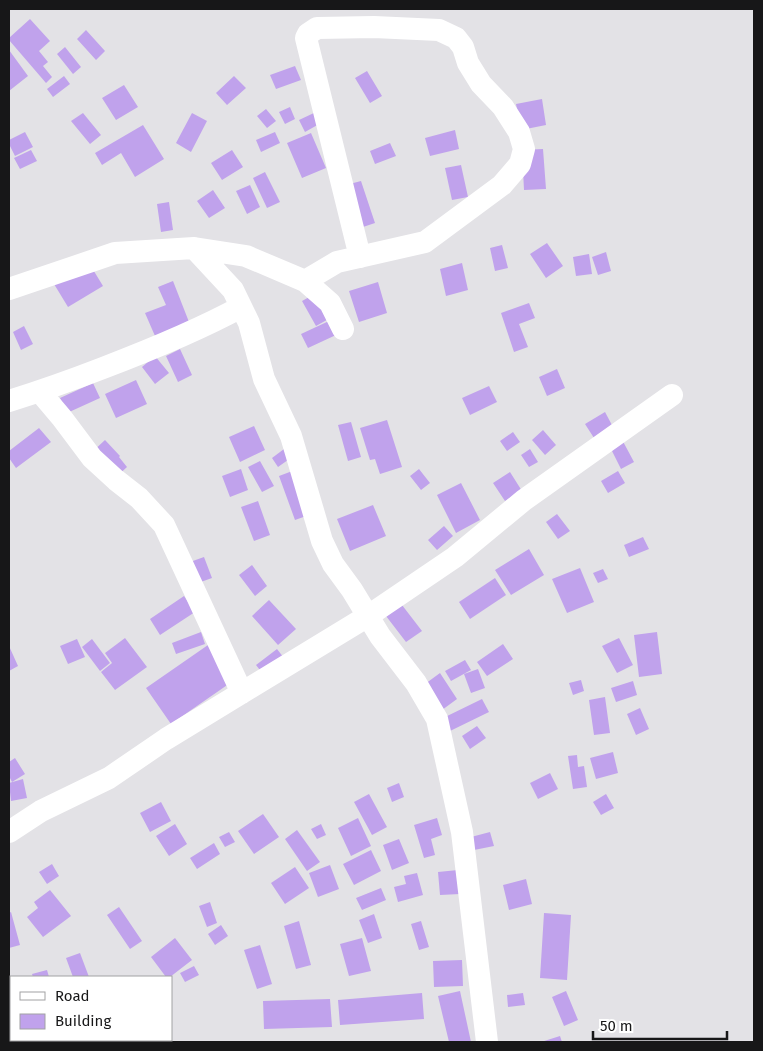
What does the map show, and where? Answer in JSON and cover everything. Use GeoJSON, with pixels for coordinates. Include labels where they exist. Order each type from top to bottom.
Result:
{"type":"FeatureCollection","features":[{"type":"Feature","properties":{"kind":"street"},"geometry":{"type":"LineString","coordinates":[[305,281],[337,262],[360,257],[426,242],[502,185],[520,164],[524,149],[519,132],[502,107],[480,84],[468,63],[463,47],[456,38],[439,30],[374,27],[317,28],[308,34],[306,38],[360,257]]}},
{"type":"Feature","properties":{"kind":"street"},"geometry":{"type":"LineString","coordinates":[[194,248],[233,290],[249,323],[264,379],[290,436],[322,542],[333,564],[352,590],[380,636],[416,683],[437,719],[462,832],[487,1042]]}},
{"type":"Feature","properties":{"kind":"street"},"geometry":{"type":"LineString","coordinates":[[9,289],[115,253],[194,248],[246,256],[305,281],[330,303],[343,329]]}},
{"type":"Feature","properties":{"kind":"street"},"geometry":{"type":"LineString","coordinates":[[9,401],[40,392],[138,354],[208,325],[241,307]]}},
{"type":"Feature","properties":{"kind":"street"},"geometry":{"type":"LineString","coordinates":[[40,392],[92,458],[139,498],[164,525],[242,693]]}},
{"type":"Feature","properties":{"kind":"street"},"geometry":{"type":"LineString","coordinates":[[9,832],[41,811],[109,778],[166,739],[368,616],[455,557],[524,500],[672,394]]}},
{"type":"Feature","properties":{"kind":"building"},"geometry":{"type":"Polygon","coordinates":[[[30,19],[50,41],[39,51],[48,62],[43,66],[52,77],[46,83],[9,40],[30,19]]]}},
{"type":"Feature","properties":{"kind":"building"},"geometry":{"type":"Polygon","coordinates":[[[86,30],[105,51],[96,60],[77,39],[86,30]]]}},
{"type":"Feature","properties":{"kind":"building"},"geometry":{"type":"Polygon","coordinates":[[[65,47],[81,67],[73,74],[57,54],[65,47]]]}},
{"type":"Feature","properties":{"kind":"building"},"geometry":{"type":"Polygon","coordinates":[[[9,50],[28,76],[9,91],[9,50]]]}},
{"type":"Feature","properties":{"kind":"building"},"geometry":{"type":"Polygon","coordinates":[[[295,66],[301,80],[276,89],[270,75],[295,66]]]}},
{"type":"Feature","properties":{"kind":"building"},"geometry":{"type":"Polygon","coordinates":[[[367,71],[382,96],[370,103],[355,78],[367,71]]]}},
{"type":"Feature","properties":{"kind":"building"},"geometry":{"type":"Polygon","coordinates":[[[64,76],[70,84],[53,97],[47,89],[64,76]]]}},
{"type":"Feature","properties":{"kind":"building"},"geometry":{"type":"Polygon","coordinates":[[[234,76],[246,88],[227,105],[216,93],[234,76]]]}},
{"type":"Feature","properties":{"kind":"building"},"geometry":{"type":"Polygon","coordinates":[[[124,85],[138,107],[116,120],[102,98],[124,85]]]}},
{"type":"Feature","properties":{"kind":"building"},"geometry":{"type":"Polygon","coordinates":[[[542,99],[546,125],[521,130],[516,104],[542,99]]]}},
{"type":"Feature","properties":{"kind":"building"},"geometry":{"type":"Polygon","coordinates":[[[290,107],[295,119],[285,124],[279,112],[290,107]]]}},
{"type":"Feature","properties":{"kind":"building"},"geometry":{"type":"Polygon","coordinates":[[[266,109],[276,121],[267,128],[257,116],[266,109]]]}},
{"type":"Feature","properties":{"kind":"building"},"geometry":{"type":"Polygon","coordinates":[[[316,112],[321,123],[305,132],[299,120],[316,112]]]}},
{"type":"Feature","properties":{"kind":"building"},"geometry":{"type":"Polygon","coordinates":[[[83,113],[101,135],[90,144],[71,121],[83,113]]]}},
{"type":"Feature","properties":{"kind":"building"},"geometry":{"type":"Polygon","coordinates":[[[192,113],[207,121],[191,152],[176,143],[192,113]]]}},
{"type":"Feature","properties":{"kind":"building"},"geometry":{"type":"Polygon","coordinates":[[[143,125],[164,159],[135,177],[121,153],[102,165],[95,153],[143,125]]]}},
{"type":"Feature","properties":{"kind":"building"},"geometry":{"type":"Polygon","coordinates":[[[455,130],[459,149],[430,156],[425,138],[455,130]]]}},
{"type":"Feature","properties":{"kind":"building"},"geometry":{"type":"Polygon","coordinates":[[[25,132],[33,147],[15,156],[9,140],[25,132]]]}},
{"type":"Feature","properties":{"kind":"building"},"geometry":{"type":"Polygon","coordinates":[[[275,132],[280,143],[261,152],[256,140],[275,132]]]}},
{"type":"Feature","properties":{"kind":"building"},"geometry":{"type":"Polygon","coordinates":[[[311,133],[326,168],[302,178],[287,143],[311,133]]]}},
{"type":"Feature","properties":{"kind":"building"},"geometry":{"type":"Polygon","coordinates":[[[390,143],[396,156],[375,164],[370,151],[390,143]]]}},
{"type":"Feature","properties":{"kind":"building"},"geometry":{"type":"Polygon","coordinates":[[[543,149],[546,189],[524,190],[522,150],[543,149]]]}},
{"type":"Feature","properties":{"kind":"building"},"geometry":{"type":"Polygon","coordinates":[[[31,150],[37,161],[20,169],[14,158],[31,150]]]}},
{"type":"Feature","properties":{"kind":"building"},"geometry":{"type":"Polygon","coordinates":[[[232,150],[243,167],[222,180],[211,163],[232,150]]]}},
{"type":"Feature","properties":{"kind":"building"},"geometry":{"type":"Polygon","coordinates":[[[461,165],[468,197],[452,200],[445,168],[461,165]]]}},
{"type":"Feature","properties":{"kind":"building"},"geometry":{"type":"Polygon","coordinates":[[[265,172],[280,202],[267,208],[253,178],[265,172]]]}},
{"type":"Feature","properties":{"kind":"building"},"geometry":{"type":"Polygon","coordinates":[[[361,181],[375,223],[360,228],[346,185],[361,181]]]}},
{"type":"Feature","properties":{"kind":"building"},"geometry":{"type":"Polygon","coordinates":[[[250,185],[260,207],[247,214],[236,191],[250,185]]]}},
{"type":"Feature","properties":{"kind":"building"},"geometry":{"type":"Polygon","coordinates":[[[213,190],[225,208],[209,218],[197,201],[213,190]]]}},
{"type":"Feature","properties":{"kind":"building"},"geometry":{"type":"Polygon","coordinates":[[[169,202],[173,230],[161,232],[157,204],[169,202]]]}},
{"type":"Feature","properties":{"kind":"building"},"geometry":{"type":"Polygon","coordinates":[[[547,243],[563,266],[546,278],[530,254],[547,243]]]}},
{"type":"Feature","properties":{"kind":"building"},"geometry":{"type":"Polygon","coordinates":[[[502,245],[508,268],[495,271],[490,248],[502,245]]]}},
{"type":"Feature","properties":{"kind":"building"},"geometry":{"type":"Polygon","coordinates":[[[606,252],[611,271],[598,275],[592,257],[606,252]]]}},
{"type":"Feature","properties":{"kind":"building"},"geometry":{"type":"Polygon","coordinates":[[[589,254],[592,274],[576,276],[573,257],[589,254]]]}},
{"type":"Feature","properties":{"kind":"building"},"geometry":{"type":"Polygon","coordinates":[[[89,263],[103,286],[68,307],[54,284],[89,263]]]}},
{"type":"Feature","properties":{"kind":"building"},"geometry":{"type":"Polygon","coordinates":[[[462,263],[468,290],[446,296],[440,269],[462,263]]]}},
{"type":"Feature","properties":{"kind":"building"},"geometry":{"type":"Polygon","coordinates":[[[173,281],[189,322],[155,336],[145,313],[166,305],[158,287],[173,281]]]}},
{"type":"Feature","properties":{"kind":"building"},"geometry":{"type":"Polygon","coordinates":[[[378,282],[387,313],[359,322],[349,291],[378,282]]]}},
{"type":"Feature","properties":{"kind":"building"},"geometry":{"type":"Polygon","coordinates":[[[320,291],[334,316],[316,326],[302,301],[320,291]]]}},
{"type":"Feature","properties":{"kind":"building"},"geometry":{"type":"Polygon","coordinates":[[[529,303],[535,318],[519,324],[528,347],[514,352],[501,313],[529,303]]]}},
{"type":"Feature","properties":{"kind":"building"},"geometry":{"type":"Polygon","coordinates":[[[329,321],[336,335],[308,348],[301,334],[329,321]]]}},
{"type":"Feature","properties":{"kind":"building"},"geometry":{"type":"Polygon","coordinates":[[[24,326],[33,344],[21,350],[13,332],[24,326]]]}},
{"type":"Feature","properties":{"kind":"building"},"geometry":{"type":"Polygon","coordinates":[[[180,349],[192,375],[178,382],[166,356],[180,349]]]}},
{"type":"Feature","properties":{"kind":"building"},"geometry":{"type":"Polygon","coordinates":[[[155,356],[169,373],[155,384],[142,367],[155,356]]]}},
{"type":"Feature","properties":{"kind":"building"},"geometry":{"type":"Polygon","coordinates":[[[557,369],[565,388],[547,396],[539,377],[557,369]]]}},
{"type":"Feature","properties":{"kind":"building"},"geometry":{"type":"Polygon","coordinates":[[[136,380],[147,404],[116,418],[105,394],[136,380]]]}},
{"type":"Feature","properties":{"kind":"building"},"geometry":{"type":"Polygon","coordinates":[[[93,383],[100,398],[67,413],[60,398],[93,383]]]}},
{"type":"Feature","properties":{"kind":"building"},"geometry":{"type":"Polygon","coordinates":[[[489,386],[497,402],[470,415],[462,398],[489,386]]]}},
{"type":"Feature","properties":{"kind":"building"},"geometry":{"type":"Polygon","coordinates":[[[605,412],[613,427],[594,438],[585,424],[605,412]]]}},
{"type":"Feature","properties":{"kind":"building"},"geometry":{"type":"Polygon","coordinates":[[[387,420],[402,467],[380,474],[375,459],[370,460],[360,428],[387,420]]]}},
{"type":"Feature","properties":{"kind":"building"},"geometry":{"type":"Polygon","coordinates":[[[351,422],[361,457],[348,461],[338,425],[351,422]]]}},
{"type":"Feature","properties":{"kind":"building"},"geometry":{"type":"Polygon","coordinates":[[[254,426],[265,450],[240,462],[229,437],[254,426]]]}},
{"type":"Feature","properties":{"kind":"building"},"geometry":{"type":"Polygon","coordinates":[[[39,428],[51,442],[16,468],[9,458],[9,451],[39,428]]]}},
{"type":"Feature","properties":{"kind":"building"},"geometry":{"type":"Polygon","coordinates":[[[543,430],[556,445],[545,455],[532,440],[543,430]]]}},
{"type":"Feature","properties":{"kind":"building"},"geometry":{"type":"Polygon","coordinates":[[[513,432],[520,442],[507,451],[500,441],[513,432]]]}},
{"type":"Feature","properties":{"kind":"building"},"geometry":{"type":"Polygon","coordinates":[[[619,434],[634,462],[621,469],[607,441],[619,434]]]}},
{"type":"Feature","properties":{"kind":"building"},"geometry":{"type":"Polygon","coordinates":[[[105,440],[120,456],[127,467],[114,479],[90,454],[105,440]]]}},
{"type":"Feature","properties":{"kind":"building"},"geometry":{"type":"Polygon","coordinates":[[[288,446],[295,455],[278,467],[272,458],[288,446]]]}},
{"type":"Feature","properties":{"kind":"building"},"geometry":{"type":"Polygon","coordinates":[[[530,449],[538,462],[529,467],[521,455],[530,449]]]}},
{"type":"Feature","properties":{"kind":"building"},"geometry":{"type":"Polygon","coordinates":[[[260,461],[274,486],[262,492],[248,467],[260,461]]]}},
{"type":"Feature","properties":{"kind":"building"},"geometry":{"type":"Polygon","coordinates":[[[241,469],[248,490],[230,497],[222,476],[241,469]]]}},
{"type":"Feature","properties":{"kind":"building"},"geometry":{"type":"Polygon","coordinates":[[[419,469],[430,483],[421,490],[410,476],[419,469]]]}},
{"type":"Feature","properties":{"kind":"building"},"geometry":{"type":"Polygon","coordinates":[[[295,470],[312,514],[295,520],[279,476],[295,470]]]}},
{"type":"Feature","properties":{"kind":"building"},"geometry":{"type":"Polygon","coordinates":[[[618,471],[625,483],[608,493],[601,481],[618,471]]]}},
{"type":"Feature","properties":{"kind":"building"},"geometry":{"type":"Polygon","coordinates":[[[510,472],[522,491],[505,501],[493,483],[510,472]]]}},
{"type":"Feature","properties":{"kind":"building"},"geometry":{"type":"Polygon","coordinates":[[[461,483],[480,520],[456,533],[437,495],[461,483]]]}},
{"type":"Feature","properties":{"kind":"building"},"geometry":{"type":"Polygon","coordinates":[[[258,501],[270,535],[254,541],[241,507],[258,501]]]}},
{"type":"Feature","properties":{"kind":"building"},"geometry":{"type":"Polygon","coordinates":[[[373,505],[386,536],[350,551],[337,519],[373,505]]]}},
{"type":"Feature","properties":{"kind":"building"},"geometry":{"type":"Polygon","coordinates":[[[557,514],[570,531],[558,539],[546,522],[557,514]]]}},
{"type":"Feature","properties":{"kind":"building"},"geometry":{"type":"Polygon","coordinates":[[[444,526],[453,536],[437,550],[428,540],[444,526]]]}},
{"type":"Feature","properties":{"kind":"building"},"geometry":{"type":"Polygon","coordinates":[[[643,537],[649,549],[629,557],[624,545],[643,537]]]}},
{"type":"Feature","properties":{"kind":"building"},"geometry":{"type":"Polygon","coordinates":[[[529,549],[544,575],[511,595],[495,570],[529,549]]]}},
{"type":"Feature","properties":{"kind":"building"},"geometry":{"type":"Polygon","coordinates":[[[204,557],[212,578],[198,583],[190,562],[204,557]]]}},
{"type":"Feature","properties":{"kind":"building"},"geometry":{"type":"Polygon","coordinates":[[[252,565],[267,586],[255,596],[239,575],[252,565]]]}},
{"type":"Feature","properties":{"kind":"building"},"geometry":{"type":"Polygon","coordinates":[[[580,568],[594,602],[567,613],[552,579],[580,568]]]}},
{"type":"Feature","properties":{"kind":"building"},"geometry":{"type":"Polygon","coordinates":[[[603,569],[608,579],[598,583],[593,573],[603,569]]]}},
{"type":"Feature","properties":{"kind":"building"},"geometry":{"type":"Polygon","coordinates":[[[495,578],[506,595],[470,619],[459,602],[495,578]]]}},
{"type":"Feature","properties":{"kind":"building"},"geometry":{"type":"Polygon","coordinates":[[[184,596],[195,612],[160,635],[150,619],[184,596]]]}},
{"type":"Feature","properties":{"kind":"building"},"geometry":{"type":"Polygon","coordinates":[[[269,600],[296,629],[278,645],[252,616],[269,600]]]}},
{"type":"Feature","properties":{"kind":"building"},"geometry":{"type":"Polygon","coordinates":[[[402,605],[422,631],[406,642],[386,616],[402,605]]]}},
{"type":"Feature","properties":{"kind":"building"},"geometry":{"type":"Polygon","coordinates":[[[201,632],[205,644],[176,654],[172,643],[201,632]]]}},
{"type":"Feature","properties":{"kind":"building"},"geometry":{"type":"Polygon","coordinates":[[[657,632],[662,674],[639,677],[634,635],[657,632]]]}},
{"type":"Feature","properties":{"kind":"building"},"geometry":{"type":"Polygon","coordinates":[[[125,638],[147,667],[115,690],[101,672],[112,663],[105,653],[125,638]]]}},
{"type":"Feature","properties":{"kind":"building"},"geometry":{"type":"Polygon","coordinates":[[[619,638],[633,665],[617,673],[602,646],[619,638]]]}},
{"type":"Feature","properties":{"kind":"building"},"geometry":{"type":"Polygon","coordinates":[[[77,639],[85,657],[68,664],[60,646],[77,639]]]}},
{"type":"Feature","properties":{"kind":"building"},"geometry":{"type":"Polygon","coordinates":[[[92,639],[110,663],[100,671],[82,647],[92,639]]]}},
{"type":"Feature","properties":{"kind":"building"},"geometry":{"type":"Polygon","coordinates":[[[503,644],[513,659],[487,676],[477,662],[503,644]]]}},
{"type":"Feature","properties":{"kind":"building"},"geometry":{"type":"Polygon","coordinates":[[[208,645],[233,681],[171,724],[146,688],[208,645]]]}},
{"type":"Feature","properties":{"kind":"building"},"geometry":{"type":"Polygon","coordinates":[[[9,646],[18,666],[9,671],[9,646]]]}},
{"type":"Feature","properties":{"kind":"building"},"geometry":{"type":"Polygon","coordinates":[[[277,649],[284,658],[263,674],[256,665],[277,649]]]}},
{"type":"Feature","properties":{"kind":"building"},"geometry":{"type":"Polygon","coordinates":[[[465,660],[471,670],[451,681],[445,671],[465,660]]]}},
{"type":"Feature","properties":{"kind":"building"},"geometry":{"type":"Polygon","coordinates":[[[478,669],[485,688],[471,693],[464,674],[478,669]]]}},
{"type":"Feature","properties":{"kind":"building"},"geometry":{"type":"Polygon","coordinates":[[[440,673],[457,699],[442,710],[425,684],[440,673]]]}},
{"type":"Feature","properties":{"kind":"building"},"geometry":{"type":"Polygon","coordinates":[[[581,680],[584,691],[573,695],[569,683],[581,680]]]}},
{"type":"Feature","properties":{"kind":"building"},"geometry":{"type":"Polygon","coordinates":[[[633,681],[637,695],[616,702],[611,688],[633,681]]]}},
{"type":"Feature","properties":{"kind":"building"},"geometry":{"type":"Polygon","coordinates":[[[605,697],[610,733],[594,735],[589,700],[605,697]]]}},
{"type":"Feature","properties":{"kind":"building"},"geometry":{"type":"Polygon","coordinates":[[[482,699],[489,712],[448,732],[441,719],[482,699]]]}},
{"type":"Feature","properties":{"kind":"building"},"geometry":{"type":"Polygon","coordinates":[[[640,708],[649,729],[636,735],[627,714],[640,708]]]}},
{"type":"Feature","properties":{"kind":"building"},"geometry":{"type":"Polygon","coordinates":[[[477,726],[486,738],[470,749],[462,736],[477,726]]]}},
{"type":"Feature","properties":{"kind":"building"},"geometry":{"type":"Polygon","coordinates":[[[613,752],[618,773],[596,779],[590,758],[613,752]]]}},
{"type":"Feature","properties":{"kind":"building"},"geometry":{"type":"Polygon","coordinates":[[[577,755],[578,767],[584,766],[587,787],[573,789],[568,756],[577,755]]]}},
{"type":"Feature","properties":{"kind":"building"},"geometry":{"type":"Polygon","coordinates":[[[15,758],[25,774],[12,782],[9,776],[9,762],[15,758]]]}},
{"type":"Feature","properties":{"kind":"building"},"geometry":{"type":"Polygon","coordinates":[[[550,773],[558,789],[538,799],[530,783],[550,773]]]}},
{"type":"Feature","properties":{"kind":"building"},"geometry":{"type":"Polygon","coordinates":[[[23,779],[27,798],[11,801],[9,783],[23,779]]]}},
{"type":"Feature","properties":{"kind":"building"},"geometry":{"type":"Polygon","coordinates":[[[399,783],[404,797],[392,802],[387,788],[399,783]]]}},
{"type":"Feature","properties":{"kind":"building"},"geometry":{"type":"Polygon","coordinates":[[[369,794],[387,827],[372,835],[354,802],[369,794]]]}},
{"type":"Feature","properties":{"kind":"building"},"geometry":{"type":"Polygon","coordinates":[[[606,794],[614,808],[601,815],[593,802],[606,794]]]}},
{"type":"Feature","properties":{"kind":"building"},"geometry":{"type":"Polygon","coordinates":[[[161,802],[171,821],[150,832],[140,813],[161,802]]]}},
{"type":"Feature","properties":{"kind":"building"},"geometry":{"type":"Polygon","coordinates":[[[263,814],[279,837],[254,854],[238,831],[263,814]]]}},
{"type":"Feature","properties":{"kind":"building"},"geometry":{"type":"Polygon","coordinates":[[[358,818],[371,846],[351,856],[338,828],[358,818]]]}},
{"type":"Feature","properties":{"kind":"building"},"geometry":{"type":"Polygon","coordinates":[[[437,818],[442,835],[431,839],[435,855],[424,858],[414,825],[437,818]]]}},
{"type":"Feature","properties":{"kind":"building"},"geometry":{"type":"Polygon","coordinates":[[[175,824],[187,844],[169,856],[156,836],[175,824]]]}},
{"type":"Feature","properties":{"kind":"building"},"geometry":{"type":"Polygon","coordinates":[[[321,824],[326,835],[317,839],[311,829],[321,824]]]}},
{"type":"Feature","properties":{"kind":"building"},"geometry":{"type":"Polygon","coordinates":[[[297,830],[320,862],[307,871],[285,839],[297,830]]]}},
{"type":"Feature","properties":{"kind":"building"},"geometry":{"type":"Polygon","coordinates":[[[229,832],[235,842],[225,847],[219,837],[229,832]]]}},
{"type":"Feature","properties":{"kind":"building"},"geometry":{"type":"Polygon","coordinates":[[[490,832],[494,846],[474,850],[471,837],[490,832]]]}},
{"type":"Feature","properties":{"kind":"building"},"geometry":{"type":"Polygon","coordinates":[[[399,839],[409,863],[392,870],[383,845],[399,839]]]}},
{"type":"Feature","properties":{"kind":"building"},"geometry":{"type":"Polygon","coordinates":[[[214,843],[220,854],[197,869],[190,858],[214,843]]]}},
{"type":"Feature","properties":{"kind":"building"},"geometry":{"type":"Polygon","coordinates":[[[371,850],[381,871],[354,885],[343,864],[371,850]]]}},
{"type":"Feature","properties":{"kind":"building"},"geometry":{"type":"Polygon","coordinates":[[[52,864],[59,876],[47,884],[39,872],[52,864]]]}},
{"type":"Feature","properties":{"kind":"building"},"geometry":{"type":"Polygon","coordinates":[[[330,865],[339,889],[318,897],[309,873],[330,865]]]}},
{"type":"Feature","properties":{"kind":"building"},"geometry":{"type":"Polygon","coordinates":[[[295,867],[309,888],[285,904],[271,883],[295,867]]]}},
{"type":"Feature","properties":{"kind":"building"},"geometry":{"type":"Polygon","coordinates":[[[458,870],[460,894],[440,895],[438,872],[458,870]]]}},
{"type":"Feature","properties":{"kind":"building"},"geometry":{"type":"Polygon","coordinates":[[[417,873],[423,895],[398,902],[394,887],[406,884],[404,876],[417,873]]]}},
{"type":"Feature","properties":{"kind":"building"},"geometry":{"type":"Polygon","coordinates":[[[526,879],[532,904],[509,910],[503,885],[526,879]]]}},
{"type":"Feature","properties":{"kind":"building"},"geometry":{"type":"Polygon","coordinates":[[[381,888],[386,900],[362,910],[356,898],[381,888]]]}},
{"type":"Feature","properties":{"kind":"building"},"geometry":{"type":"Polygon","coordinates":[[[50,890],[71,916],[43,937],[27,917],[38,908],[34,902],[50,890]]]}},
{"type":"Feature","properties":{"kind":"building"},"geometry":{"type":"Polygon","coordinates":[[[210,902],[217,923],[207,927],[199,906],[210,902]]]}},
{"type":"Feature","properties":{"kind":"building"},"geometry":{"type":"Polygon","coordinates":[[[119,907],[142,941],[130,949],[107,915],[119,907]]]}},
{"type":"Feature","properties":{"kind":"building"},"geometry":{"type":"Polygon","coordinates":[[[11,912],[20,945],[9,948],[9,913],[11,912]]]}},
{"type":"Feature","properties":{"kind":"building"},"geometry":{"type":"Polygon","coordinates":[[[544,913],[571,915],[567,980],[540,978],[544,913]]]}},
{"type":"Feature","properties":{"kind":"building"},"geometry":{"type":"Polygon","coordinates":[[[374,914],[382,938],[368,943],[359,920],[374,914]]]}},
{"type":"Feature","properties":{"kind":"building"},"geometry":{"type":"Polygon","coordinates":[[[299,921],[311,965],[296,969],[284,926],[299,921]]]}},
{"type":"Feature","properties":{"kind":"building"},"geometry":{"type":"Polygon","coordinates":[[[421,921],[429,947],[419,950],[411,924],[421,921]]]}},
{"type":"Feature","properties":{"kind":"building"},"geometry":{"type":"Polygon","coordinates":[[[221,925],[228,936],[215,945],[208,934],[221,925]]]}},
{"type":"Feature","properties":{"kind":"building"},"geometry":{"type":"Polygon","coordinates":[[[175,938],[192,960],[171,976],[165,976],[151,957],[175,938]]]}},
{"type":"Feature","properties":{"kind":"building"},"geometry":{"type":"Polygon","coordinates":[[[362,938],[371,971],[349,976],[340,944],[362,938]]]}},
{"type":"Feature","properties":{"kind":"building"},"geometry":{"type":"Polygon","coordinates":[[[260,945],[272,984],[257,989],[244,950],[260,945]]]}},
{"type":"Feature","properties":{"kind":"building"},"geometry":{"type":"Polygon","coordinates":[[[80,953],[89,976],[73,976],[66,958],[80,953]]]}},
{"type":"Feature","properties":{"kind":"building"},"geometry":{"type":"Polygon","coordinates":[[[462,960],[463,986],[434,987],[433,961],[462,960]]]}},
{"type":"Feature","properties":{"kind":"building"},"geometry":{"type":"Polygon","coordinates":[[[194,966],[199,975],[185,982],[180,973],[194,966]]]}},
{"type":"Feature","properties":{"kind":"building"},"geometry":{"type":"Polygon","coordinates":[[[47,970],[49,976],[33,976],[32,974],[47,970]]]}},
{"type":"Feature","properties":{"kind":"building"},"geometry":{"type":"Polygon","coordinates":[[[460,991],[471,1042],[449,1042],[438,996],[460,991]]]}},
{"type":"Feature","properties":{"kind":"building"},"geometry":{"type":"Polygon","coordinates":[[[566,991],[578,1020],[564,1026],[552,997],[566,991]]]}},
{"type":"Feature","properties":{"kind":"building"},"geometry":{"type":"Polygon","coordinates":[[[422,993],[424,1019],[340,1025],[338,1000],[422,993]]]}},
{"type":"Feature","properties":{"kind":"building"},"geometry":{"type":"Polygon","coordinates":[[[523,993],[525,1005],[508,1007],[507,995],[523,993]]]}},
{"type":"Feature","properties":{"kind":"building"},"geometry":{"type":"Polygon","coordinates":[[[330,999],[332,1027],[264,1029],[263,1001],[330,999]]]}},
{"type":"Feature","properties":{"kind":"building"},"geometry":{"type":"Polygon","coordinates":[[[560,1036],[562,1042],[541,1042],[560,1036]]]}},
{"type":"Feature","properties":{"kind":"building"},"geometry":{"type":"Polygon","coordinates":[[[108,1041],[128,1042],[108,1042],[108,1041]]]}}]}
